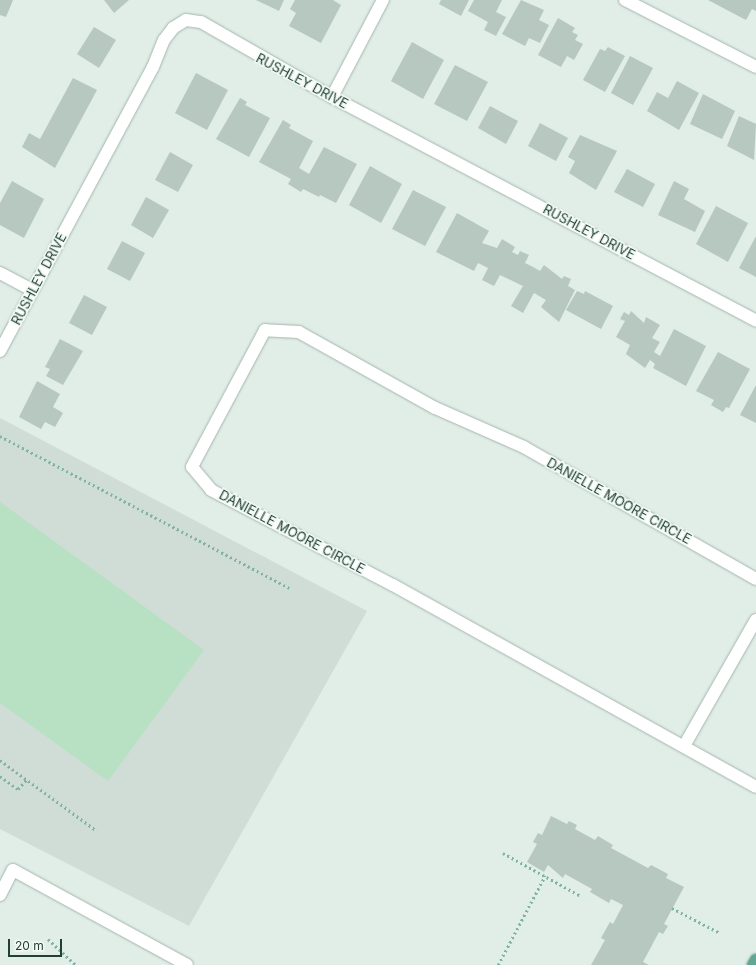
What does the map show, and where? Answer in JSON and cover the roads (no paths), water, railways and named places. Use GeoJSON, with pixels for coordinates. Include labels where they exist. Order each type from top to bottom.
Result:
{"type":"FeatureCollection","features":[{"type":"Feature","properties":{"kind":"main road"},"geometry":{"type":"LineString","coordinates":[[753,965],[756,960]]}},
{"type":"Feature","properties":{"kind":"street"},"geometry":{"type":"LineString","coordinates":[[332,97],[383,0]]}},
{"type":"Feature","properties":{"kind":"street"},"geometry":{"type":"LineString","coordinates":[[625,0],[756,67]]}},
{"type":"Feature","properties":{"kind":"street","name":"RUSHLEY DRIVE"},"geometry":{"type":"LineString","coordinates":[[0,351],[173,28],[186,20],[201,22],[234,44],[332,97],[756,322]]}},
{"type":"Feature","properties":{"kind":"street"},"geometry":{"type":"LineString","coordinates":[[741,59],[756,59]]}},
{"type":"Feature","properties":{"kind":"street"},"geometry":{"type":"LineString","coordinates":[[0,273],[32,290]]}},
{"type":"Feature","properties":{"kind":"street","name":"DANIELLE MOORE CIRCLE"},"geometry":{"type":"LineString","coordinates":[[756,579],[524,447],[435,408],[299,332],[265,330],[192,467],[211,490],[393,585],[756,787]]}},
{"type":"Feature","properties":{"kind":"street"},"geometry":{"type":"LineString","coordinates":[[684,746],[756,620]]}},
{"type":"Feature","properties":{"kind":"street"},"geometry":{"type":"LineString","coordinates":[[0,894],[12,870],[187,965]]}}]}
